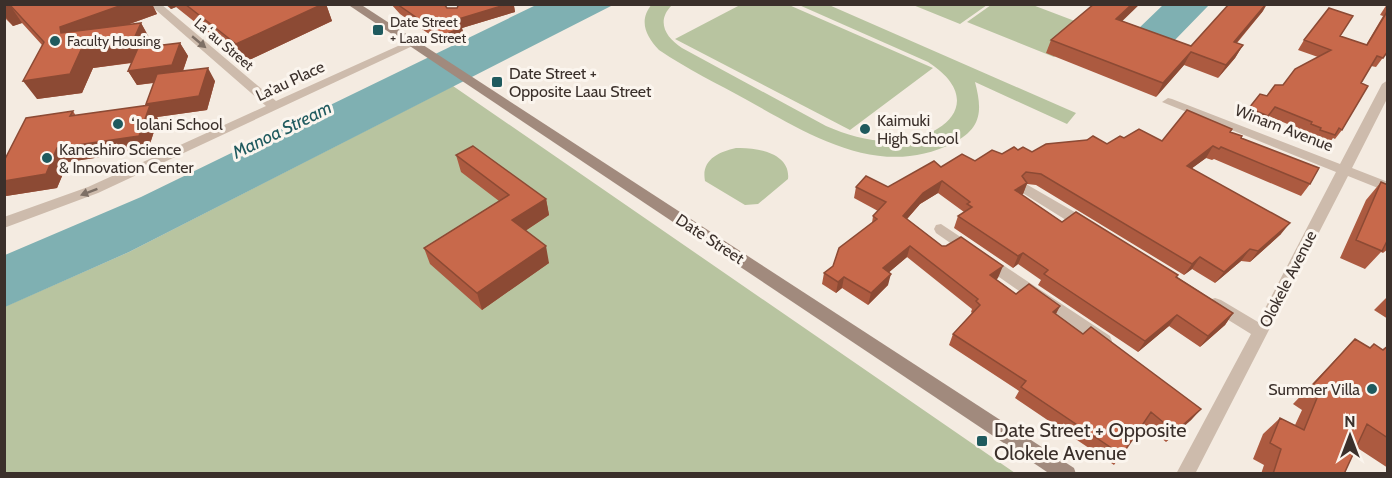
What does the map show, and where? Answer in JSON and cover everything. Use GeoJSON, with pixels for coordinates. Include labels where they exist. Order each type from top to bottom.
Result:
{"type":"FeatureCollection","features":[{"type":"Feature","properties":{"kind":"street","name":"Laʻau Street"},"geometry":{"type":"LineString","coordinates":[[154,4],[274,106]]}},
{"type":"Feature","properties":{"kind":"street","name":"Date Street"},"geometry":{"type":"LineString","coordinates":[[352,4],[1067,474]]}},
{"type":"Feature","properties":{"kind":"street","name":"La'au Place"},"geometry":{"type":"LineString","coordinates":[[4,224],[93,190],[413,43]]}},
{"type":"Feature","properties":{"kind":"street","name":"Olokele Avenue"},"geometry":{"type":"LineString","coordinates":[[1185,474],[1208,417],[1261,332],[1388,84]]}},
{"type":"Feature","properties":{"kind":"street","name":"Winam Avenue"},"geometry":{"type":"LineString","coordinates":[[1168,102],[1388,187]]}},
{"type":"Feature","properties":{"kind":"street"},"geometry":{"type":"LineString","coordinates":[[1026,189],[1097,232]]}},
{"type":"Feature","properties":{"kind":"street"},"geometry":{"type":"LineString","coordinates":[[941,229],[1120,352]]}},
{"type":"Feature","properties":{"kind":"street"},"geometry":{"type":"LineString","coordinates":[[1200,294],[1261,332]]}},
{"type":"Feature","properties":{"kind":"green space"},"geometry":{"type":"Polygon","coordinates":[[[652,4],[672,5],[664,17],[665,28],[671,39],[682,48],[826,126],[859,137],[893,141],[912,139],[929,133],[943,125],[953,115],[957,103],[955,90],[946,76],[928,62],[799,5],[829,5],[1076,113],[1067,124],[975,82],[979,101],[978,117],[970,131],[963,137],[926,153],[899,157],[872,155],[821,139],[795,127],[659,50],[645,28],[645,16],[652,4]]]}},
{"type":"Feature","properties":{"kind":"green space"},"geometry":{"type":"Polygon","coordinates":[[[1030,4],[1088,26],[1054,57],[967,22],[991,5],[1030,4]]]}},
{"type":"Feature","properties":{"kind":"green space"},"geometry":{"type":"Polygon","coordinates":[[[740,5],[789,5],[933,68],[850,130],[675,39],[740,5]]]}},
{"type":"Feature","properties":{"kind":"green space"},"geometry":{"type":"Polygon","coordinates":[[[913,5],[987,5],[960,24],[913,5]]]}},
{"type":"Feature","properties":{"kind":"green space"},"geometry":{"type":"Polygon","coordinates":[[[453,86],[1015,473],[5,473],[4,307],[129,252],[453,86]]]}},
{"type":"Feature","properties":{"kind":"green space"},"geometry":{"type":"Polygon","coordinates":[[[736,148],[771,153],[784,163],[788,179],[758,204],[745,205],[705,181],[704,174],[708,162],[723,152],[736,148]]]}},
{"type":"Feature","properties":{"kind":"water","name":"Manoa Stream"},"geometry":{"type":"Polygon","coordinates":[[[536,5],[613,5],[129,252],[5,307],[5,255],[141,197],[536,5]]]}},
{"type":"Feature","properties":{"kind":"water"},"geometry":{"type":"Polygon","coordinates":[[[1163,5],[1209,5],[1173,42],[1138,29],[1163,5]]]}},
{"type":"Feature","properties":{"kind":"building"},"geometry":{"type":"Polygon","coordinates":[[[4,4],[125,4],[60,27],[61,33],[141,23],[132,43],[81,50],[70,74],[23,81],[44,42],[10,5],[4,7],[4,4]]]}},
{"type":"Feature","properties":{"kind":"building"},"geometry":{"type":"Polygon","coordinates":[[[185,4],[323,4],[236,44],[185,4]]]}},
{"type":"Feature","properties":{"kind":"building"},"geometry":{"type":"Polygon","coordinates":[[[397,4],[444,4],[447,8],[457,8],[459,4],[508,4],[452,21],[462,27],[443,36],[397,4]]]}},
{"type":"Feature","properties":{"kind":"building"},"geometry":{"type":"Polygon","coordinates":[[[1094,4],[1132,4],[1116,19],[1191,46],[1229,4],[1266,4],[1234,42],[1243,45],[1226,65],[1191,52],[1163,83],[1051,40],[1094,4]]]}},
{"type":"Feature","properties":{"kind":"building"},"geometry":{"type":"Polygon","coordinates":[[[1329,8],[1353,16],[1340,36],[1367,45],[1388,10],[1388,51],[1383,58],[1377,56],[1361,83],[1368,86],[1342,130],[1339,128],[1335,135],[1320,130],[1321,128],[1311,124],[1312,122],[1275,107],[1268,116],[1249,108],[1260,94],[1267,96],[1275,85],[1283,85],[1295,69],[1331,50],[1304,40],[1329,8]]]}},
{"type":"Feature","properties":{"kind":"building"},"geometry":{"type":"Polygon","coordinates":[[[180,43],[172,65],[128,71],[138,48],[180,43]]]}},
{"type":"Feature","properties":{"kind":"building"},"geometry":{"type":"Polygon","coordinates":[[[208,68],[199,96],[146,104],[157,74],[208,68]]]}},
{"type":"Feature","properties":{"kind":"building"},"geometry":{"type":"Polygon","coordinates":[[[150,105],[139,136],[57,148],[46,174],[4,181],[4,161],[26,118],[73,111],[70,116],[150,105]]]}},
{"type":"Feature","properties":{"kind":"building"},"geometry":{"type":"Polygon","coordinates":[[[1187,110],[1232,129],[1230,132],[1242,136],[1241,138],[1319,168],[1310,184],[1221,147],[1219,149],[1213,146],[1187,166],[1290,223],[1258,251],[1250,249],[1224,272],[1200,257],[1192,264],[1041,174],[1026,172],[1022,176],[1027,183],[1015,190],[1062,222],[1076,212],[1178,275],[1176,277],[1233,313],[1208,336],[1177,315],[1145,341],[1044,274],[1048,270],[1023,253],[1018,256],[958,216],[972,207],[967,204],[970,202],[942,181],[923,193],[903,216],[942,246],[961,237],[1003,266],[990,275],[1016,294],[1029,284],[1060,306],[1053,312],[1083,334],[1091,327],[1201,409],[1175,432],[1151,412],[1122,455],[1021,387],[1026,381],[953,334],[980,305],[976,301],[978,299],[910,246],[883,268],[891,274],[871,293],[844,277],[838,282],[824,273],[833,266],[839,248],[877,219],[873,216],[886,202],[856,187],[866,176],[888,187],[934,161],[941,167],[962,154],[975,161],[992,150],[1002,154],[1014,147],[1018,150],[1023,147],[1032,152],[1046,144],[1087,140],[1093,136],[1107,144],[1139,129],[1162,141],[1187,110]]]}},
{"type":"Feature","properties":{"kind":"building"},"geometry":{"type":"Polygon","coordinates":[[[473,146],[546,199],[512,220],[546,246],[477,293],[424,248],[509,195],[456,155],[473,146]]]}},
{"type":"Feature","properties":{"kind":"building"},"geometry":{"type":"Polygon","coordinates":[[[1381,182],[1388,185],[1388,239],[1382,251],[1356,240],[1381,182]]]}},
{"type":"Feature","properties":{"kind":"building"},"geometry":{"type":"Polygon","coordinates":[[[1355,339],[1370,348],[1374,344],[1383,350],[1388,346],[1388,438],[1367,424],[1344,474],[1273,474],[1281,449],[1270,443],[1280,418],[1304,430],[1319,393],[1311,387],[1355,339]]]}},
{"type":"Feature","properties":{"kind":"place","name":"Date Street + Laau Street"},"geometry":{"type":"Point","coordinates":[378,30]}},
{"type":"Feature","properties":{"kind":"place","name":"Faculty Housing"},"geometry":{"type":"Point","coordinates":[55,41]}},
{"type":"Feature","properties":{"kind":"place","name":"Date Street + Opposite Laau Street"},"geometry":{"type":"Point","coordinates":[497,82]}},
{"type":"Feature","properties":{"kind":"place","name":"ʻIolani School"},"geometry":{"type":"Point","coordinates":[118,124]}},
{"type":"Feature","properties":{"kind":"place","name":"Kaimuki High School"},"geometry":{"type":"Point","coordinates":[865,129]}},
{"type":"Feature","properties":{"kind":"place","name":"Kaneshiro Science & Innovation Center"},"geometry":{"type":"Point","coordinates":[47,158]}},
{"type":"Feature","properties":{"kind":"place","name":"Summer Villa"},"geometry":{"type":"Point","coordinates":[1372,389]}},
{"type":"Feature","properties":{"kind":"place","name":"Date Street + Opposite Olokele Avenue"},"geometry":{"type":"Point","coordinates":[982,441]}}]}
